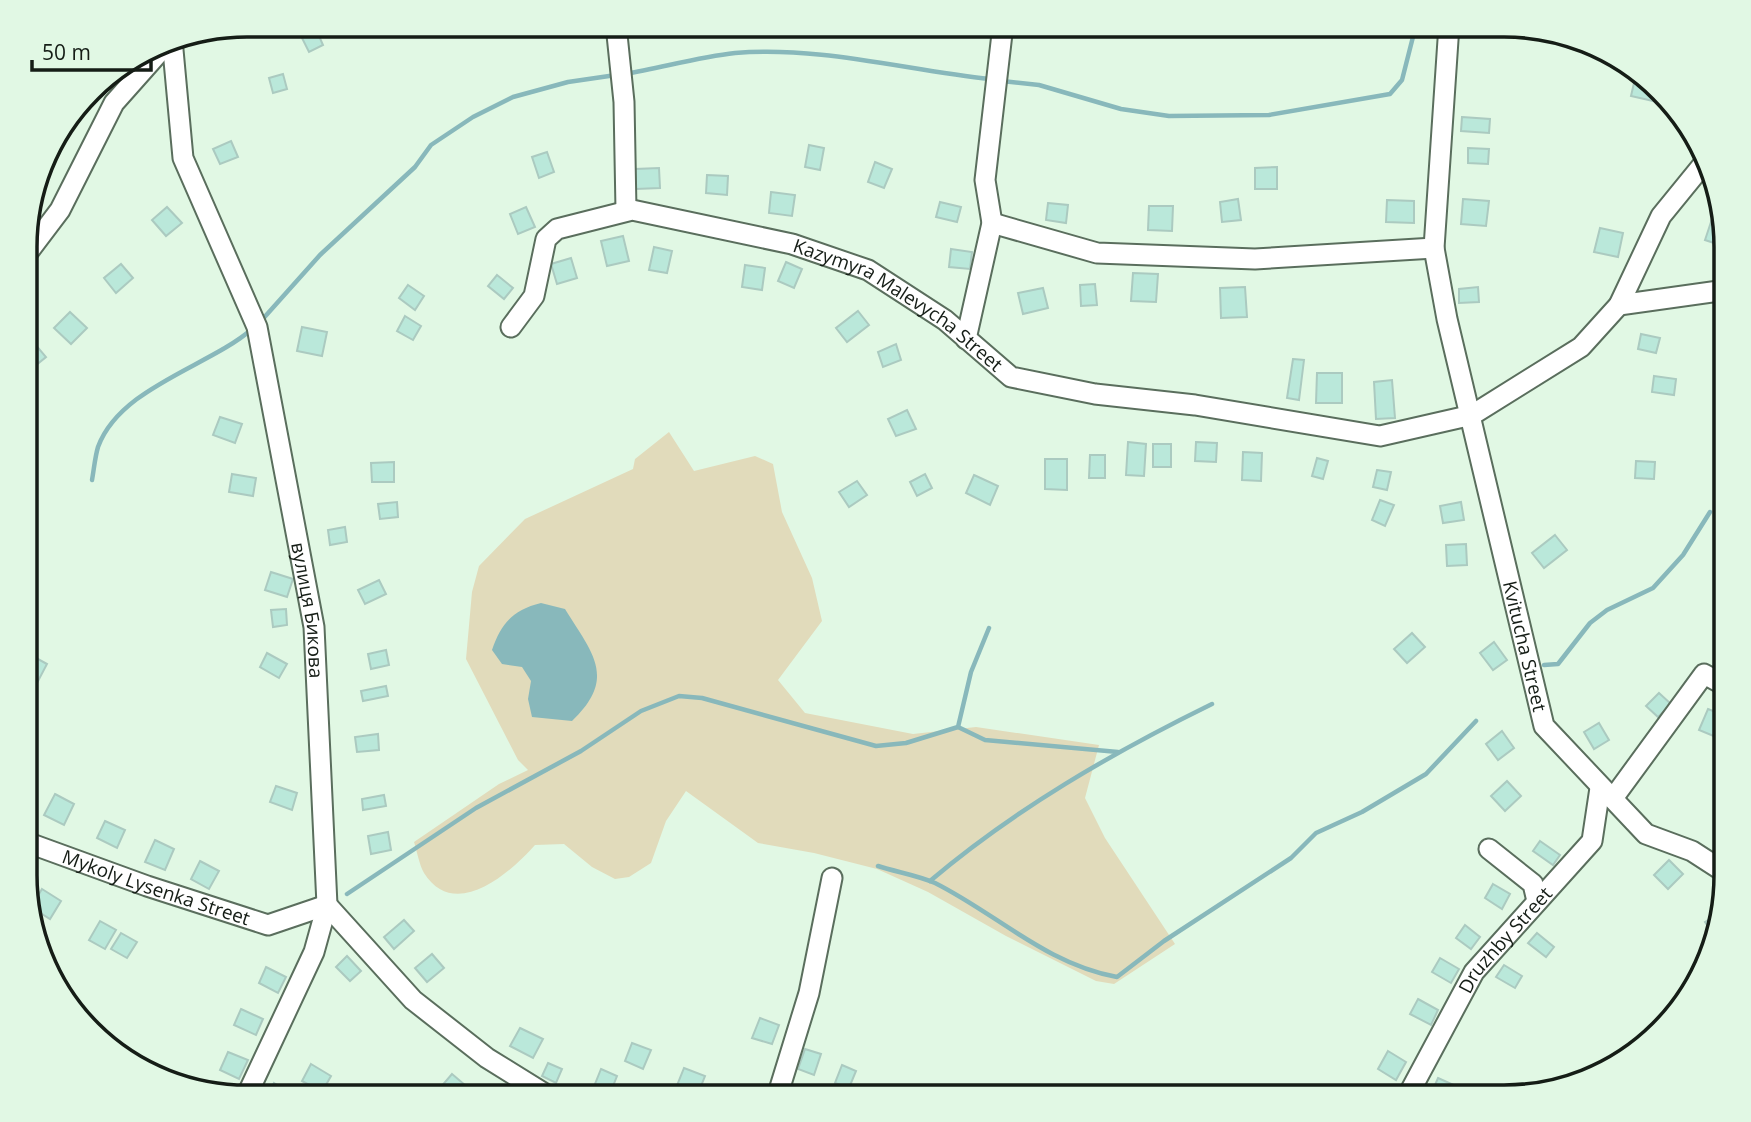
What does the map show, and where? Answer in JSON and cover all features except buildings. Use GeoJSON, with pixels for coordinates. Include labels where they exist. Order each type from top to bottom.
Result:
{"type":"FeatureCollection","features":[{"type":"Feature","properties":{"kind":"street"},"geometry":{"type":"LineString","coordinates":[[617,37],[624,102],[626,210]]}},
{"type":"Feature","properties":{"kind":"street"},"geometry":{"type":"LineString","coordinates":[[966,339],[992,223],[985,180],[1002,37]]}},
{"type":"Feature","properties":{"kind":"street","name":"Kvitucha Street"},"geometry":{"type":"LineString","coordinates":[[1449,37],[1434,248],[1447,319],[1544,726],[1647,834],[1696,854],[1714,865]]}},
{"type":"Feature","properties":{"kind":"street","name":"вулиця Бикова"},"geometry":{"type":"LineString","coordinates":[[172,51],[183,158],[257,327],[277,447],[298,536],[314,628],[327,905]]}},
{"type":"Feature","properties":{"kind":"street"},"geometry":{"type":"LineString","coordinates":[[37,239],[60,209],[114,103],[153,60]]}},
{"type":"Feature","properties":{"kind":"street"},"geometry":{"type":"LineString","coordinates":[[1472,415],[1581,347],[1619,305],[1661,216],[1700,172]]}},
{"type":"Feature","properties":{"kind":"street","name":"Kazymyra Malevycha Street"},"geometry":{"type":"LineString","coordinates":[[511,327],[534,296],[546,239],[557,229],[626,210],[792,244],[868,270],[945,320],[1010,377],[1095,394],[1195,405],[1380,436],[1472,415]]}},
{"type":"Feature","properties":{"kind":"street"},"geometry":{"type":"LineString","coordinates":[[992,223],[1097,253],[1255,259],[1434,248]]}},
{"type":"Feature","properties":{"kind":"street"},"geometry":{"type":"LineString","coordinates":[[1619,305],[1714,292]]}},
{"type":"Feature","properties":{"kind":"street"},"geometry":{"type":"LineString","coordinates":[[1607,792],[1704,674],[1714,679]]}},
{"type":"Feature","properties":{"kind":"street","name":"Druzhby Street"},"geometry":{"type":"LineString","coordinates":[[1413,1085],[1474,972],[1592,841],[1607,792]]}},
{"type":"Feature","properties":{"kind":"street","name":"Mykoly Lysenka Street"},"geometry":{"type":"LineString","coordinates":[[37,846],[147,886],[268,925],[327,905]]}},
{"type":"Feature","properties":{"kind":"street"},"geometry":{"type":"LineString","coordinates":[[1489,849],[1533,884],[1537,901]]}},
{"type":"Feature","properties":{"kind":"street"},"geometry":{"type":"LineString","coordinates":[[1696,854],[1714,855]]}},
{"type":"Feature","properties":{"kind":"street"},"geometry":{"type":"LineString","coordinates":[[781,1085],[809,993],[832,878]]}},
{"type":"Feature","properties":{"kind":"street"},"geometry":{"type":"LineString","coordinates":[[252,1085],[314,952],[327,905]]}},
{"type":"Feature","properties":{"kind":"street"},"geometry":{"type":"LineString","coordinates":[[327,905],[414,1000],[487,1058],[531,1085]]}},
{"type":"Feature","properties":{"kind":"shaded area"},"geometry":{"type":"Polygon","coordinates":[[[669,432],[694,471],[755,456],[773,464],[782,512],[812,578],[822,621],[778,680],[805,713],[913,734],[976,727],[1099,745],[1085,798],[1105,838],[1175,944],[1114,984],[1096,981],[1006,936],[928,892],[877,869],[814,853],[758,843],[686,791],[666,821],[651,863],[629,877],[615,879],[592,867],[564,844],[535,845],[511,868],[482,888],[466,893],[451,893],[437,887],[424,873],[414,842],[499,784],[528,770],[518,760],[466,659],[472,592],[479,566],[525,519],[633,469],[635,459],[669,432]]]}},
{"type":"Feature","properties":{"kind":"water"},"geometry":{"type":"Polygon","coordinates":[[[541,603],[565,609],[584,639],[596,666],[594,692],[572,721],[532,717],[528,699],[531,681],[522,667],[502,664],[492,650],[509,619],[523,609],[541,603]]]}},
{"type":"Feature","properties":{"kind":"waterway"},"geometry":{"type":"LineString","coordinates":[[1002,81],[1039,85],[1121,109],[1169,116],[1269,115],[1390,94],[1402,80],[1413,37]]}},
{"type":"Feature","properties":{"kind":"waterway"},"geometry":{"type":"LineString","coordinates":[[625,74],[721,55],[767,52],[831,56],[990,79]]}},
{"type":"Feature","properties":{"kind":"waterway"},"geometry":{"type":"LineString","coordinates":[[261,321],[320,255],[415,167],[431,145],[473,117],[513,97],[568,82],[616,75]]}},
{"type":"Feature","properties":{"kind":"waterway"},"geometry":{"type":"LineString","coordinates":[[92,480],[98,447],[109,426],[125,408],[145,393],[213,355],[252,329]]}},
{"type":"Feature","properties":{"kind":"waterway"},"geometry":{"type":"LineString","coordinates":[[1544,665],[1558,664],[1590,623],[1607,610],[1653,588],[1683,555],[1710,512]]}},
{"type":"Feature","properties":{"kind":"waterway"},"geometry":{"type":"LineString","coordinates":[[347,894],[476,808],[581,751],[641,711],[679,696],[702,698],[876,746],[906,743],[958,727],[971,672],[989,628]]}},
{"type":"Feature","properties":{"kind":"waterway"},"geometry":{"type":"LineString","coordinates":[[930,881],[996,830],[1065,784],[1212,704]]}},
{"type":"Feature","properties":{"kind":"waterway"},"geometry":{"type":"LineString","coordinates":[[878,866],[935,883],[1045,950],[1091,971],[1117,977],[1164,941],[1291,858],[1316,833],[1362,812],[1426,774],[1476,721]]}},
{"type":"Feature","properties":{"kind":"waterway"},"geometry":{"type":"LineString","coordinates":[[958,727],[985,740],[1118,752]]}}]}
